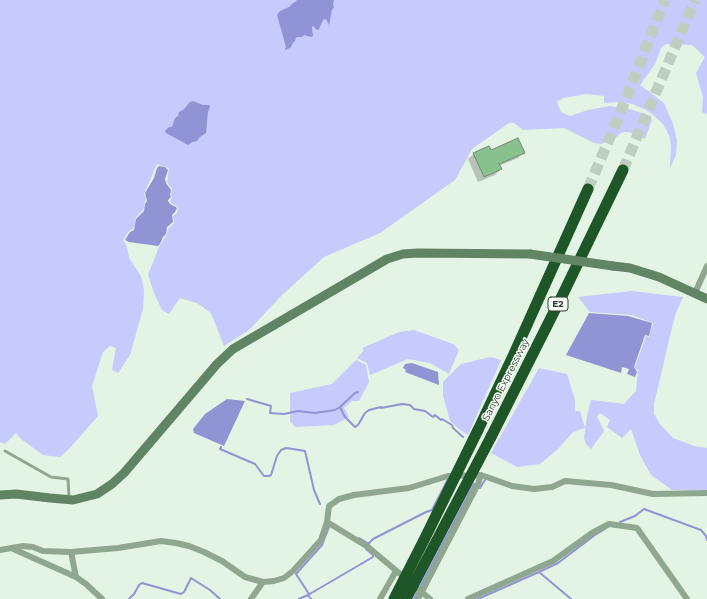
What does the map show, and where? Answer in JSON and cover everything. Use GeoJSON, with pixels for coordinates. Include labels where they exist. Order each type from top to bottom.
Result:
{"type":"FeatureCollection","features":[{"type":"Feature","properties":{"kind":"highway","name":"Sanyo Expressway"},"geometry":{"type":"LineString","coordinates":[[406,599],[491,437],[624,170]]}},
{"type":"Feature","properties":{"kind":"highway","name":"Sanyo Expressway"},"geometry":{"type":"LineString","coordinates":[[394,599],[478,430],[588,189]]}},
{"type":"Feature","properties":{"kind":"street"},"geometry":{"type":"LineString","coordinates":[[0,495],[16,494],[73,500],[97,494],[112,484],[124,473],[217,364],[233,349],[379,263],[395,256],[410,253],[530,254],[630,268],[659,277],[707,299]]}},
{"type":"Feature","properties":{"kind":"street"},"geometry":{"type":"LineString","coordinates":[[694,293],[707,266]]}},
{"type":"Feature","properties":{"kind":"street"},"geometry":{"type":"LineString","coordinates":[[0,550],[23,546],[32,547],[43,551],[71,552],[118,548],[161,541],[189,546],[204,552],[222,561],[245,577],[263,582],[284,578],[293,571],[321,540],[327,522],[329,506],[339,499],[354,495],[409,488],[448,476],[481,475],[512,486],[534,489],[552,487],[565,481],[611,485],[652,494],[707,493]]}},
{"type":"Feature","properties":{"kind":"street"},"geometry":{"type":"LineString","coordinates":[[418,599],[478,484],[481,475]]}},
{"type":"Feature","properties":{"kind":"street"},"geometry":{"type":"LineString","coordinates":[[327,522],[368,546],[430,599]]}},
{"type":"Feature","properties":{"kind":"street"},"geometry":{"type":"LineString","coordinates":[[468,599],[552,562],[592,533],[609,524],[637,528],[687,599]]}},
{"type":"Feature","properties":{"kind":"street"},"geometry":{"type":"LineString","coordinates":[[11,548],[76,577],[102,599]]}},
{"type":"Feature","properties":{"kind":"street"},"geometry":{"type":"LineString","coordinates":[[71,552],[76,577]]}},
{"type":"Feature","properties":{"kind":"street"},"geometry":{"type":"LineString","coordinates":[[380,599],[396,571]]}},
{"type":"Feature","properties":{"kind":"street"},"geometry":{"type":"LineString","coordinates":[[251,599],[263,582]]}},
{"type":"Feature","properties":{"kind":"lane"},"geometry":{"type":"LineString","coordinates":[[5,451],[51,477],[68,479],[69,499]]}},
{"type":"Feature","properties":{"kind":"shaded area"},"geometry":{"type":"Polygon","coordinates":[[[0,0],[707,0],[707,114],[702,112],[703,97],[696,73],[705,57],[692,45],[666,44],[661,48],[655,64],[640,85],[664,103],[673,124],[677,141],[676,155],[670,168],[670,138],[663,124],[646,110],[632,104],[618,102],[604,103],[604,96],[586,94],[563,98],[557,102],[561,112],[570,116],[588,110],[610,106],[630,109],[644,114],[652,120],[645,139],[629,132],[625,132],[601,144],[594,143],[564,128],[523,130],[514,123],[509,123],[472,149],[455,180],[380,233],[324,257],[282,295],[249,330],[224,346],[211,313],[197,303],[180,298],[169,314],[162,310],[154,293],[148,275],[168,229],[174,223],[173,216],[177,213],[178,207],[170,201],[172,198],[172,189],[167,182],[169,168],[157,164],[144,194],[146,198],[143,210],[136,217],[134,228],[129,231],[123,240],[127,247],[129,258],[141,276],[144,290],[143,309],[130,355],[118,373],[112,370],[116,348],[110,346],[103,352],[92,386],[98,416],[60,457],[43,455],[21,439],[16,433],[5,444],[0,442],[0,0]]]}},
{"type":"Feature","properties":{"kind":"shaded area"},"geometry":{"type":"Polygon","coordinates":[[[297,0],[334,0],[334,7],[329,25],[326,19],[323,20],[319,29],[317,30],[313,26],[312,27],[313,36],[311,37],[304,35],[302,37],[297,37],[291,47],[286,50],[277,15],[280,11],[289,7],[297,0]]]}},
{"type":"Feature","properties":{"kind":"shaded area"},"geometry":{"type":"Polygon","coordinates":[[[193,101],[203,105],[209,105],[210,107],[208,112],[206,133],[197,141],[188,145],[165,131],[169,127],[172,127],[179,112],[193,101]]]}},
{"type":"Feature","properties":{"kind":"shaded area"},"geometry":{"type":"Polygon","coordinates":[[[159,166],[165,167],[168,170],[165,179],[171,190],[171,197],[168,201],[177,208],[172,215],[173,222],[167,227],[166,234],[158,246],[129,242],[125,240],[130,232],[134,230],[136,219],[144,211],[147,201],[145,193],[159,166]]]}},
{"type":"Feature","properties":{"kind":"shaded area"},"geometry":{"type":"Polygon","coordinates":[[[632,291],[683,297],[675,315],[654,404],[654,414],[660,424],[673,438],[694,446],[707,448],[707,490],[672,490],[651,475],[640,455],[631,429],[622,438],[607,427],[610,420],[600,413],[597,416],[604,431],[591,449],[586,444],[584,438],[591,400],[624,404],[636,391],[638,371],[635,367],[646,336],[649,337],[653,323],[632,315],[590,312],[578,297],[632,291]]]}},
{"type":"Feature","properties":{"kind":"shaded area"},"geometry":{"type":"Polygon","coordinates":[[[589,313],[628,316],[652,323],[649,336],[645,335],[634,367],[637,372],[635,377],[627,374],[629,369],[622,367],[621,373],[566,355],[589,313]]]}},
{"type":"Feature","properties":{"kind":"shaded area"},"geometry":{"type":"Polygon","coordinates":[[[414,330],[453,344],[459,350],[449,374],[430,363],[408,359],[370,375],[367,363],[357,358],[364,350],[362,348],[399,332],[414,330]]]}},
{"type":"Feature","properties":{"kind":"shaded area"},"geometry":{"type":"Polygon","coordinates":[[[490,357],[501,360],[468,435],[450,421],[443,395],[443,382],[461,364],[490,357]]]}},
{"type":"Feature","properties":{"kind":"shaded area"},"geometry":{"type":"Polygon","coordinates":[[[356,360],[366,365],[369,382],[359,401],[352,401],[344,408],[349,417],[334,425],[295,427],[290,421],[290,393],[332,384],[356,360]]]}},
{"type":"Feature","properties":{"kind":"shaded area"},"geometry":{"type":"Polygon","coordinates":[[[412,363],[438,372],[439,385],[405,372],[406,370],[403,368],[405,364],[412,363]]]}},
{"type":"Feature","properties":{"kind":"shaded area"},"geometry":{"type":"Polygon","coordinates":[[[539,368],[567,374],[575,400],[575,411],[580,411],[585,428],[573,432],[557,450],[540,464],[517,467],[491,453],[539,368]]]}},
{"type":"Feature","properties":{"kind":"shaded area"},"geometry":{"type":"Polygon","coordinates":[[[227,399],[245,401],[224,446],[194,433],[193,429],[205,414],[227,399]]]}},
{"type":"Feature","properties":{"kind":"building"},"geometry":{"type":"Polygon","coordinates":[[[518,138],[525,153],[499,164],[502,169],[484,177],[473,153],[489,146],[491,150],[518,138]]]}},
{"type":"Feature","properties":{"kind":"waterway"},"geometry":{"type":"LineString","coordinates":[[247,399],[271,406],[270,413],[284,414],[298,411],[315,413],[335,410],[358,392]]}},
{"type":"Feature","properties":{"kind":"waterway"},"geometry":{"type":"LineString","coordinates":[[340,407],[345,417],[355,427],[369,410],[402,404],[410,405],[414,409],[425,411],[433,417],[435,415],[441,420],[442,419],[452,425],[453,428],[463,437]]}},
{"type":"Feature","properties":{"kind":"waterway"},"geometry":{"type":"LineString","coordinates":[[221,447],[220,449],[255,464],[264,476],[271,475],[277,456],[281,450],[286,448],[305,451],[314,490],[320,504]]}},
{"type":"Feature","properties":{"kind":"waterway"},"geometry":{"type":"LineString","coordinates":[[368,544],[373,539],[432,510],[448,479]]}},
{"type":"Feature","properties":{"kind":"waterway"},"geometry":{"type":"LineString","coordinates":[[480,488],[485,480]]}},
{"type":"Feature","properties":{"kind":"waterway"},"geometry":{"type":"LineString","coordinates":[[420,587],[474,484]]}},
{"type":"Feature","properties":{"kind":"waterway"},"geometry":{"type":"LineString","coordinates":[[620,522],[635,516],[644,509],[701,530],[706,536],[707,540]]}},
{"type":"Feature","properties":{"kind":"waterway"},"geometry":{"type":"LineString","coordinates":[[309,594],[296,574],[322,545],[329,527]]}},
{"type":"Feature","properties":{"kind":"waterway"},"geometry":{"type":"LineString","coordinates":[[478,599],[558,563],[605,529]]}},
{"type":"Feature","properties":{"kind":"waterway"},"geometry":{"type":"LineString","coordinates":[[359,538],[369,544]]}},
{"type":"Feature","properties":{"kind":"waterway"},"geometry":{"type":"LineString","coordinates":[[311,599],[308,595],[373,557],[373,555],[366,549]]}},
{"type":"Feature","properties":{"kind":"waterway"},"geometry":{"type":"LineString","coordinates":[[539,572],[571,599]]}},
{"type":"Feature","properties":{"kind":"waterway"},"geometry":{"type":"LineString","coordinates":[[129,599],[142,583],[181,594],[184,592],[191,578],[210,590],[220,599]]}},
{"type":"Feature","properties":{"kind":"waterway"},"geometry":{"type":"LineString","coordinates":[[414,599],[418,591]]}},
{"type":"Feature","properties":{"kind":"waterway"},"geometry":{"type":"LineString","coordinates":[[299,599],[308,595]]}},
{"type":"Feature","properties":{"kind":"tunnel"},"geometry":{"type":"LineString","coordinates":[[588,189],[665,0]]}},
{"type":"Feature","properties":{"kind":"tunnel"},"geometry":{"type":"LineString","coordinates":[[623,170],[695,0]]}}]}
